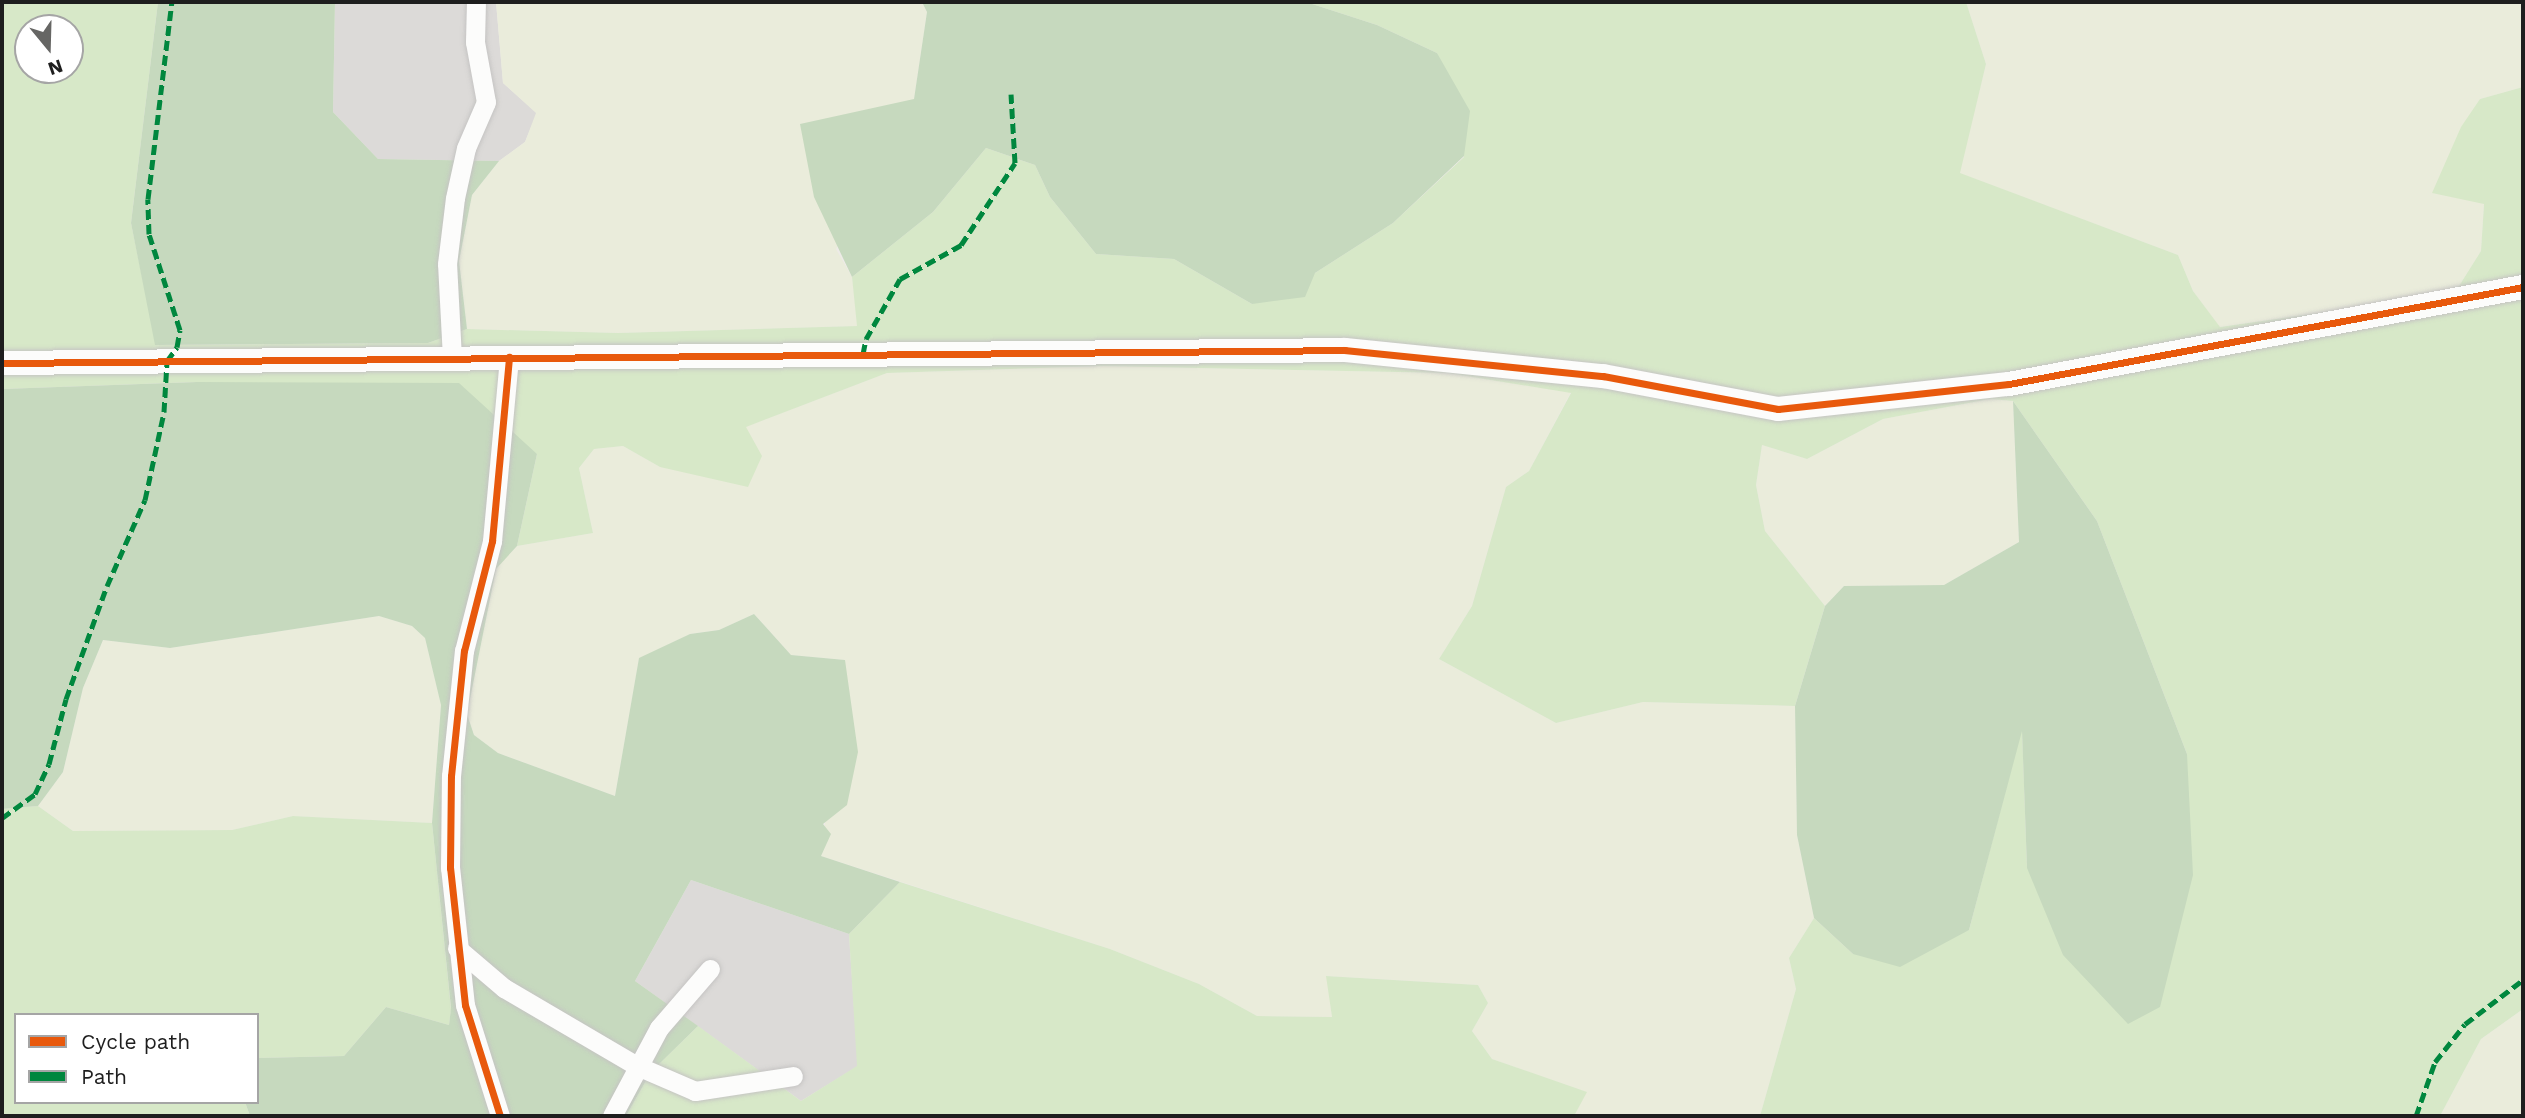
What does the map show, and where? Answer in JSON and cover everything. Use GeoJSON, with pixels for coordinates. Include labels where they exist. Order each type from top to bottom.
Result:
{"type":"FeatureCollection","features":[{"type":"Feature","properties":{"kind":"street"},"geometry":{"type":"LineString","coordinates":[[452,358],[447,264],[454,198],[466,148],[486,102],[475,42],[476,2]]}},
{"type":"Feature","properties":{"kind":"street"},"geometry":{"type":"LineString","coordinates":[[2,363],[1345,349],[1603,376],[1778,409],[2009,384],[2523,287]]}},
{"type":"Feature","properties":{"kind":"street"},"geometry":{"type":"LineString","coordinates":[[500,1116],[465,1005],[450,868],[451,776],[464,651],[492,541],[509,357]]}},
{"type":"Feature","properties":{"kind":"street"},"geometry":{"type":"LineString","coordinates":[[457,948],[504,988],[635,1065],[695,1091],[793,1076]]}},
{"type":"Feature","properties":{"kind":"street"},"geometry":{"type":"LineString","coordinates":[[612,1116],[635,1065],[659,1028],[710,969]]}},
{"type":"Feature","properties":{"kind":"shaded area"},"geometry":{"type":"Polygon","coordinates":[[[335,2],[496,2],[503,83],[537,113],[525,142],[499,161],[378,159],[333,112],[335,2]]]}},
{"type":"Feature","properties":{"kind":"shaded area"},"geometry":{"type":"Polygon","coordinates":[[[691,880],[849,934],[858,1066],[801,1101],[635,981],[691,880]]]}},
{"type":"Feature","properties":{"kind":"green space"},"geometry":{"type":"Polygon","coordinates":[[[2,2],[158,2],[131,223],[156,345],[428,343],[467,329],[618,333],[857,326],[852,277],[933,212],[986,148],[1035,165],[1050,197],[1096,254],[1174,259],[1252,304],[1315,273],[1393,223],[1464,157],[1437,53],[1377,25],[1306,2],[1966,2],[1986,64],[1960,173],[2178,255],[2193,291],[2220,327],[2417,299],[2459,286],[2481,251],[2484,204],[2432,193],[2461,127],[2480,99],[2523,87],[2523,1009],[2481,1039],[2440,1116],[1760,1116],[1796,989],[1789,958],[1814,918],[1853,954],[1969,930],[2022,728],[2027,868],[2187,754],[2097,521],[2013,401],[1990,399],[1883,419],[1807,459],[1762,445],[1756,485],[1765,531],[1825,606],[1795,706],[1643,702],[1556,723],[1439,659],[1472,606],[1506,487],[1529,471],[1571,393],[1448,373],[1102,366],[887,373],[746,427],[762,456],[748,487],[660,467],[623,446],[594,449],[579,468],[593,533],[517,546],[537,454],[197,382],[2,389],[2,2]]]}},
{"type":"Feature","properties":{"kind":"green space"},"geometry":{"type":"Polygon","coordinates":[[[158,2],[335,2],[333,112],[378,159],[499,161],[472,195],[459,261],[467,329],[428,343],[155,345],[131,223],[158,2]]]}},
{"type":"Feature","properties":{"kind":"green space"},"geometry":{"type":"Polygon","coordinates":[[[496,2],[922,2],[927,12],[914,99],[836,249],[852,277],[858,326],[618,333],[467,329],[459,261],[472,195],[499,161],[525,142],[536,113],[503,83],[496,2]]]}},
{"type":"Feature","properties":{"kind":"green space"},"geometry":{"type":"Polygon","coordinates":[[[922,2],[1306,2],[1377,25],[1437,53],[1470,111],[1464,156],[1393,223],[1315,273],[1305,297],[1252,304],[1174,259],[1096,254],[1050,197],[1035,165],[986,148],[933,212],[852,277],[814,197],[800,124],[914,99],[927,12],[922,2]]]}},
{"type":"Feature","properties":{"kind":"green space"},"geometry":{"type":"Polygon","coordinates":[[[1966,2],[2523,2],[2523,87],[2480,99],[2433,193],[2484,203],[2481,251],[2459,286],[2417,299],[2219,327],[2193,291],[2178,255],[1959,173],[1986,64],[1966,2]]]}},
{"type":"Feature","properties":{"kind":"green space"},"geometry":{"type":"Polygon","coordinates":[[[1102,366],[1448,373],[1571,392],[1529,471],[1506,487],[1472,606],[1439,659],[1556,723],[1643,702],[1795,706],[1797,835],[1814,918],[1789,958],[1796,989],[1760,1116],[1574,1116],[1586,1092],[1492,1059],[1472,1031],[1488,1003],[1478,985],[1327,976],[1332,1017],[1257,1016],[1199,984],[1110,949],[821,856],[845,660],[791,655],[754,614],[719,630],[690,634],[639,659],[615,796],[498,753],[474,735],[467,714],[496,568],[517,546],[593,533],[579,468],[594,449],[623,446],[660,467],[745,427],[887,373],[1102,366]]]}},
{"type":"Feature","properties":{"kind":"green space"},"geometry":{"type":"Polygon","coordinates":[[[197,382],[459,383],[537,454],[517,546],[496,569],[467,714],[474,735],[498,753],[615,796],[639,658],[690,634],[719,630],[754,614],[791,655],[845,660],[858,752],[847,805],[823,824],[831,834],[821,856],[900,882],[849,934],[691,880],[635,981],[698,1026],[651,1072],[626,1116],[250,1116],[246,1104],[259,1104],[259,1058],[344,1056],[386,1007],[449,1025],[451,1008],[432,823],[441,705],[425,638],[412,626],[379,616],[170,648],[103,640],[83,688],[63,772],[38,806],[2,809],[2,389],[197,382]]]}},
{"type":"Feature","properties":{"kind":"green space"},"geometry":{"type":"Polygon","coordinates":[[[1990,399],[2013,401],[2019,542],[1944,585],[1844,586],[1825,606],[1765,531],[1756,485],[1762,445],[1807,459],[1883,419],[1990,399]]]}},
{"type":"Feature","properties":{"kind":"green space"},"geometry":{"type":"Polygon","coordinates":[[[2013,401],[2097,521],[2187,754],[2193,875],[2160,1007],[2128,1024],[2063,955],[2027,868],[2022,731],[1969,930],[1900,967],[1853,954],[1814,918],[1797,835],[1795,706],[1825,606],[1844,586],[1944,585],[2019,542],[2013,401]]]}},
{"type":"Feature","properties":{"kind":"green space"},"geometry":{"type":"Polygon","coordinates":[[[379,616],[412,626],[425,638],[441,704],[432,823],[293,816],[232,830],[73,831],[38,806],[63,772],[83,688],[103,640],[170,648],[379,616]]]}},
{"type":"Feature","properties":{"kind":"green space"},"geometry":{"type":"Polygon","coordinates":[[[38,806],[73,831],[232,830],[293,816],[432,823],[451,1009],[449,1025],[386,1007],[344,1056],[259,1058],[259,1013],[14,1013],[14,1104],[246,1104],[250,1116],[2,1116],[2,809],[38,806]]]}},
{"type":"Feature","properties":{"kind":"green space"},"geometry":{"type":"Polygon","coordinates":[[[900,882],[1110,949],[1199,984],[1257,1016],[1332,1017],[1326,976],[1478,985],[1488,1003],[1472,1031],[1492,1059],[1587,1092],[1574,1116],[626,1116],[651,1072],[698,1026],[801,1101],[857,1066],[849,934],[900,882]]]}},
{"type":"Feature","properties":{"kind":"green space"},"geometry":{"type":"Polygon","coordinates":[[[2523,1009],[2523,1116],[2440,1116],[2481,1039],[2523,1009]]]}},
{"type":"Feature","properties":{"kind":"marked path"},"geometry":{"type":"LineString","coordinates":[[2,818],[35,794],[49,764],[66,699],[107,586],[145,500],[164,412],[167,361],[177,347],[180,330],[149,234],[148,199],[172,2]]}},
{"type":"Feature","properties":{"kind":"marked path"},"geometry":{"type":"LineString","coordinates":[[863,354],[866,339],[900,279],[961,245],[1015,163],[1011,94]]}},
{"type":"Feature","properties":{"kind":"marked path"},"geometry":{"type":"LineString","coordinates":[[2416,1116],[2435,1062],[2465,1024],[2523,980]]}},
{"type":"Feature","properties":{"kind":"cycle path"},"geometry":{"type":"LineString","coordinates":[[2,363],[1345,350],[1603,376],[1778,409],[2009,384],[2523,287]]}},
{"type":"Feature","properties":{"kind":"cycle path"},"geometry":{"type":"LineString","coordinates":[[500,1116],[465,1005],[450,868],[451,776],[464,651],[492,541],[509,357]]}}]}
